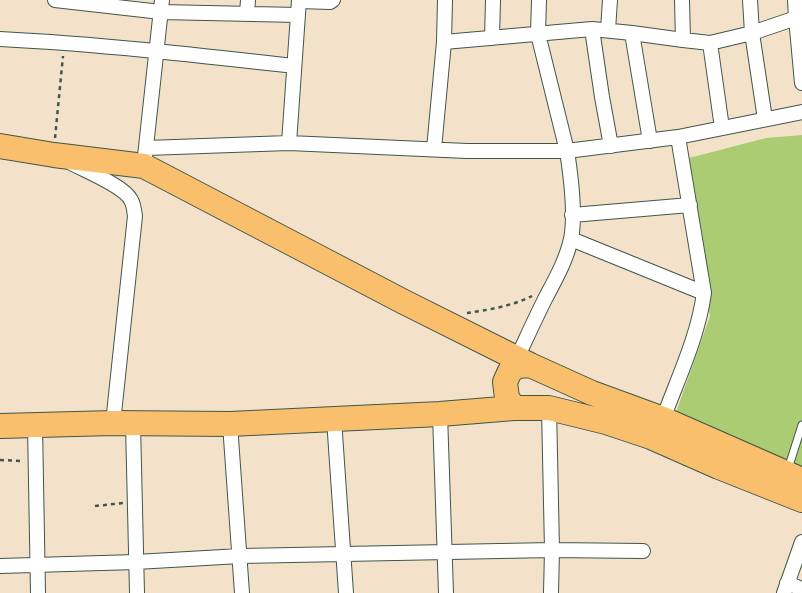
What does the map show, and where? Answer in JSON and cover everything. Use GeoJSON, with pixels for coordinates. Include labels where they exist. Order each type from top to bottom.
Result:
{"type":"FeatureCollection","features":[{"type":"Feature","properties":{"kind":"highway"},"geometry":{"type":"LineString","coordinates":[[0,146],[54,155],[145,157],[404,302],[523,362],[592,393],[663,419],[794,477]]}},
{"type":"Feature","properties":{"kind":"highway"},"geometry":{"type":"LineString","coordinates":[[514,408],[507,398],[505,382],[510,370],[523,362]]}},
{"type":"Feature","properties":{"kind":"highway"},"geometry":{"type":"LineString","coordinates":[[0,426],[230,424],[440,414],[514,408],[549,408],[606,422],[650,437],[802,500]]}},
{"type":"Feature","properties":{"kind":"street"},"geometry":{"type":"LineString","coordinates":[[55,0],[162,6],[247,7],[298,5],[330,2],[333,0]]}},
{"type":"Feature","properties":{"kind":"street"},"geometry":{"type":"LineString","coordinates":[[434,149],[444,42],[445,0]]}},
{"type":"Feature","properties":{"kind":"street"},"geometry":{"type":"LineString","coordinates":[[492,38],[493,0]]}},
{"type":"Feature","properties":{"kind":"street"},"geometry":{"type":"LineString","coordinates":[[523,362],[571,239],[572,215],[567,151],[538,34],[539,0]]}},
{"type":"Feature","properties":{"kind":"street"},"geometry":{"type":"LineString","coordinates":[[608,30],[610,0]]}},
{"type":"Feature","properties":{"kind":"street"},"geometry":{"type":"LineString","coordinates":[[682,0],[683,40]]}},
{"type":"Feature","properties":{"kind":"street"},"geometry":{"type":"LineString","coordinates":[[750,0],[752,33],[764,119]]}},
{"type":"Feature","properties":{"kind":"street"},"geometry":{"type":"LineString","coordinates":[[795,0],[799,18],[802,83]]}},
{"type":"Feature","properties":{"kind":"street"},"geometry":{"type":"LineString","coordinates":[[289,143],[298,5]]}},
{"type":"Feature","properties":{"kind":"street"},"geometry":{"type":"LineString","coordinates":[[162,6],[145,157],[289,143],[467,151],[567,151],[678,137],[802,112]]}},
{"type":"Feature","properties":{"kind":"street"},"geometry":{"type":"LineString","coordinates":[[444,42],[592,29],[710,44],[799,18]]}},
{"type":"Feature","properties":{"kind":"street"},"geometry":{"type":"LineString","coordinates":[[592,29],[611,146]]}},
{"type":"Feature","properties":{"kind":"street"},"geometry":{"type":"LineString","coordinates":[[632,33],[650,141]]}},
{"type":"Feature","properties":{"kind":"street"},"geometry":{"type":"LineString","coordinates":[[0,39],[65,42],[157,50],[294,66]]}},
{"type":"Feature","properties":{"kind":"street"},"geometry":{"type":"LineString","coordinates":[[710,44],[722,128]]}},
{"type":"Feature","properties":{"kind":"street"},"geometry":{"type":"LineString","coordinates":[[663,419],[693,340],[702,310],[704,293],[678,137]]}},
{"type":"Feature","properties":{"kind":"street"},"geometry":{"type":"LineString","coordinates":[[54,155],[107,181],[129,196],[133,204],[135,216],[123,424],[134,502],[137,593]]}},
{"type":"Feature","properties":{"kind":"street"},"geometry":{"type":"LineString","coordinates":[[572,215],[690,205]]}},
{"type":"Feature","properties":{"kind":"street"},"geometry":{"type":"LineString","coordinates":[[571,239],[704,293]]}},
{"type":"Feature","properties":{"kind":"street"},"geometry":{"type":"LineString","coordinates":[[549,408],[551,593]]}},
{"type":"Feature","properties":{"kind":"street"},"geometry":{"type":"LineString","coordinates":[[440,414],[446,593]]}},
{"type":"Feature","properties":{"kind":"street"},"geometry":{"type":"LineString","coordinates":[[334,419],[346,593]]}},
{"type":"Feature","properties":{"kind":"street"},"geometry":{"type":"LineString","coordinates":[[230,424],[242,593]]}},
{"type":"Feature","properties":{"kind":"street"},"geometry":{"type":"LineString","coordinates":[[35,425],[38,593]]}},
{"type":"Feature","properties":{"kind":"street"},"geometry":{"type":"LineString","coordinates":[[802,542],[786,588],[802,589]]}},
{"type":"Feature","properties":{"kind":"street"},"geometry":{"type":"LineString","coordinates":[[0,566],[136,562],[240,556],[552,550],[643,551]]}},
{"type":"Feature","properties":{"kind":"lane"},"geometry":{"type":"LineString","coordinates":[[794,477],[802,425]]}},
{"type":"Feature","properties":{"kind":"path"},"geometry":{"type":"LineString","coordinates":[[54,155],[65,42]]}},
{"type":"Feature","properties":{"kind":"path"},"geometry":{"type":"LineString","coordinates":[[461,314],[484,311],[532,296]]}},
{"type":"Feature","properties":{"kind":"path"},"geometry":{"type":"LineString","coordinates":[[0,460],[36,464]]}},
{"type":"Feature","properties":{"kind":"path"},"geometry":{"type":"LineString","coordinates":[[94,506],[134,502]]}},
{"type":"Feature","properties":{"kind":"green space"},"geometry":{"type":"Polygon","coordinates":[[[802,135],[802,469],[674,418],[710,316],[698,238],[689,158],[766,138],[802,135]]]}}]}
